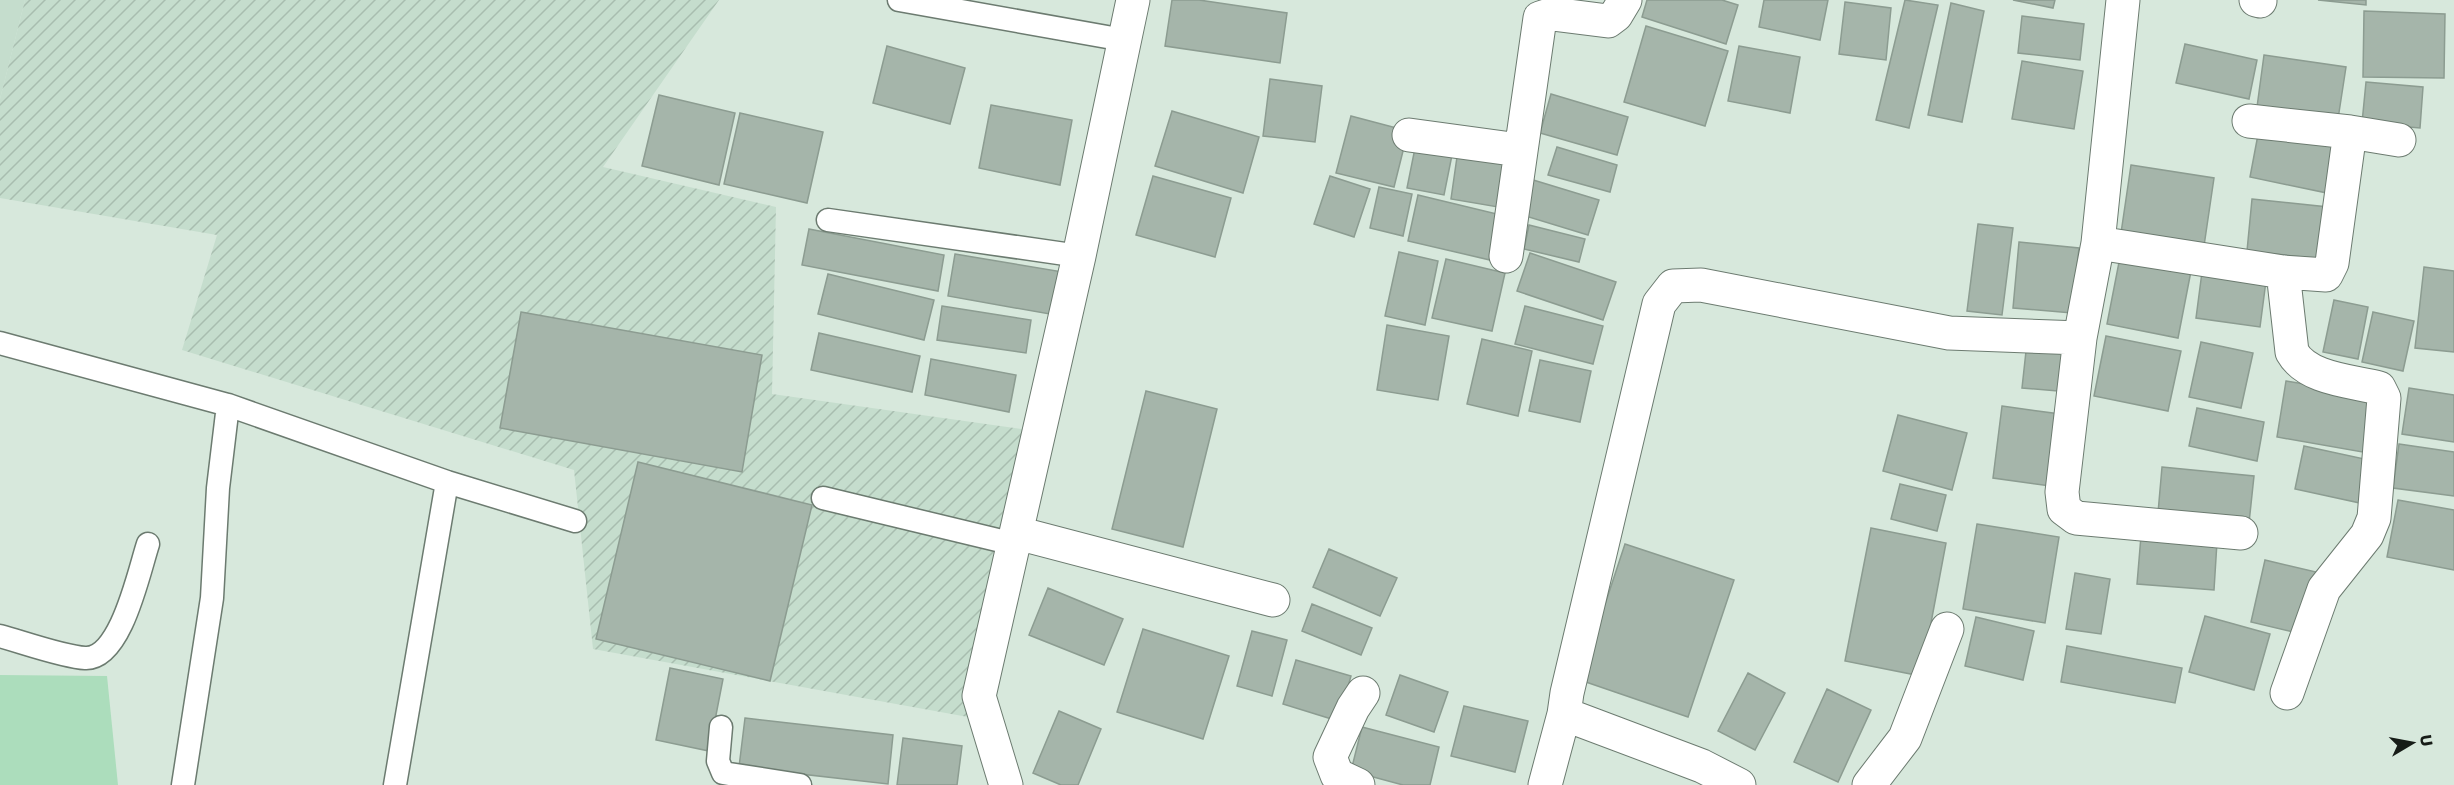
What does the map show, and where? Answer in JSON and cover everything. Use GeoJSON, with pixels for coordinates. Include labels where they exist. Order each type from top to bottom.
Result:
{"type":"FeatureCollection","features":[{"type":"Feature","properties":{"kind":"street"},"geometry":{"type":"LineString","coordinates":[[1006,785],[979,696],[1079,256],[1133,0]]}},
{"type":"Feature","properties":{"kind":"street"},"geometry":{"type":"LineString","coordinates":[[1506,256],[1519,150],[1540,18],[1552,14],[1608,21],[1616,15],[1625,0]]}},
{"type":"Feature","properties":{"kind":"street"},"geometry":{"type":"LineString","coordinates":[[2122,0],[2098,243],[2080,338],[2062,492],[2064,509],[2076,518],[2241,533]]}},
{"type":"Feature","properties":{"kind":"street"},"geometry":{"type":"LineString","coordinates":[[2249,121],[2399,140]]}},
{"type":"Feature","properties":{"kind":"street"},"geometry":{"type":"LineString","coordinates":[[2098,243],[2283,272],[2326,275],[2331,268],[2350,132]]}},
{"type":"Feature","properties":{"kind":"street"},"geometry":{"type":"LineString","coordinates":[[1410,135],[1519,150]]}},
{"type":"Feature","properties":{"kind":"street"},"geometry":{"type":"LineString","coordinates":[[2283,272],[2292,352],[2297,362],[2312,371],[2379,388],[2384,398],[2374,518],[2367,535],[2324,589],[2287,693]]}},
{"type":"Feature","properties":{"kind":"street"},"geometry":{"type":"LineString","coordinates":[[1545,785],[1564,714],[1567,693],[1659,304],[1673,286],[1701,285],[1949,333],[2080,338]]}},
{"type":"Feature","properties":{"kind":"street"},"geometry":{"type":"LineString","coordinates":[[1016,539],[1273,600]]}},
{"type":"Feature","properties":{"kind":"street"},"geometry":{"type":"LineString","coordinates":[[1869,785],[1905,738],[1947,629]]}},
{"type":"Feature","properties":{"kind":"street"},"geometry":{"type":"LineString","coordinates":[[1358,785],[1337,774],[1330,757],[1353,708],[1363,693]]}},
{"type":"Feature","properties":{"kind":"street"},"geometry":{"type":"LineString","coordinates":[[1564,714],[1598,724],[1702,766],[1739,785]]}},
{"type":"Feature","properties":{"kind":"lane"},"geometry":{"type":"LineString","coordinates":[[899,0],[1124,40]]}},
{"type":"Feature","properties":{"kind":"lane"},"geometry":{"type":"LineString","coordinates":[[828,220],[1079,256]]}},
{"type":"Feature","properties":{"kind":"lane"},"geometry":{"type":"LineString","coordinates":[[0,343],[228,405],[447,482],[574,521]]}},
{"type":"Feature","properties":{"kind":"lane"},"geometry":{"type":"LineString","coordinates":[[183,785],[212,598],[218,488],[228,405]]}},
{"type":"Feature","properties":{"kind":"lane"},"geometry":{"type":"LineString","coordinates":[[395,785],[447,482]]}},
{"type":"Feature","properties":{"kind":"lane"},"geometry":{"type":"LineString","coordinates":[[823,498],[1016,539]]}},
{"type":"Feature","properties":{"kind":"lane"},"geometry":{"type":"LineString","coordinates":[[0,636],[85,658],[102,654],[117,637],[148,543]]}},
{"type":"Feature","properties":{"kind":"lane"},"geometry":{"type":"LineString","coordinates":[[721,727],[718,761],[723,773],[800,785]]}},
{"type":"Feature","properties":{"kind":"shaded area"},"geometry":{"type":"Polygon","coordinates":[[[0,0],[25,0],[0,99],[0,0]]]}},
{"type":"Feature","properties":{"kind":"shaded area"},"geometry":{"type":"Polygon","coordinates":[[[25,0],[719,0],[603,167],[776,207],[772,394],[1036,431],[968,717],[593,649],[574,470],[182,350],[217,235],[0,198],[0,99],[25,0]]]}},
{"type":"Feature","properties":{"kind":"green space"},"geometry":{"type":"Polygon","coordinates":[[[0,675],[107,676],[118,785],[0,785],[0,675]]]}},
{"type":"Feature","properties":{"kind":"building"},"geometry":{"type":"Polygon","coordinates":[[[1172,0],[1199,0],[1287,13],[1280,63],[1165,46],[1172,0]]]}},
{"type":"Feature","properties":{"kind":"building"},"geometry":{"type":"Polygon","coordinates":[[[1647,0],[1722,0],[1738,5],[1726,44],[1642,17],[1647,0]]]}},
{"type":"Feature","properties":{"kind":"building"},"geometry":{"type":"Polygon","coordinates":[[[1764,0],[1828,0],[1820,40],[1759,27],[1764,0]]]}},
{"type":"Feature","properties":{"kind":"building"},"geometry":{"type":"Polygon","coordinates":[[[1905,0],[1938,5],[1909,128],[1876,120],[1905,0]]]}},
{"type":"Feature","properties":{"kind":"building"},"geometry":{"type":"Polygon","coordinates":[[[2013,0],[2055,0],[2053,8],[2013,0]]]}},
{"type":"Feature","properties":{"kind":"building"},"geometry":{"type":"Polygon","coordinates":[[[2318,0],[2366,0],[2366,5],[2318,0]]]}},
{"type":"Feature","properties":{"kind":"building"},"geometry":{"type":"Polygon","coordinates":[[[1845,2],[1891,8],[1886,60],[1839,54],[1845,2]]]}},
{"type":"Feature","properties":{"kind":"building"},"geometry":{"type":"Polygon","coordinates":[[[1951,3],[1984,11],[1962,122],[1928,115],[1951,3]]]}},
{"type":"Feature","properties":{"kind":"building"},"geometry":{"type":"Polygon","coordinates":[[[2364,11],[2445,14],[2444,78],[2363,77],[2364,11]]]}},
{"type":"Feature","properties":{"kind":"building"},"geometry":{"type":"Polygon","coordinates":[[[2022,16],[2084,24],[2080,60],[2018,53],[2022,16]]]}},
{"type":"Feature","properties":{"kind":"building"},"geometry":{"type":"Polygon","coordinates":[[[1646,26],[1728,51],[1705,126],[1624,102],[1646,26]]]}},
{"type":"Feature","properties":{"kind":"building"},"geometry":{"type":"Polygon","coordinates":[[[2185,44],[2257,60],[2249,99],[2176,83],[2185,44]]]}},
{"type":"Feature","properties":{"kind":"building"},"geometry":{"type":"Polygon","coordinates":[[[887,46],[965,68],[950,124],[873,103],[887,46]]]}},
{"type":"Feature","properties":{"kind":"building"},"geometry":{"type":"Polygon","coordinates":[[[1739,46],[1800,57],[1790,113],[1728,101],[1739,46]]]}},
{"type":"Feature","properties":{"kind":"building"},"geometry":{"type":"Polygon","coordinates":[[[2264,55],[2346,67],[2338,119],[2257,107],[2264,55]]]}},
{"type":"Feature","properties":{"kind":"building"},"geometry":{"type":"Polygon","coordinates":[[[2022,61],[2083,71],[2074,129],[2012,119],[2022,61]]]}},
{"type":"Feature","properties":{"kind":"building"},"geometry":{"type":"Polygon","coordinates":[[[1270,79],[1322,86],[1315,142],[1263,136],[1270,79]]]}},
{"type":"Feature","properties":{"kind":"building"},"geometry":{"type":"Polygon","coordinates":[[[2366,82],[2423,87],[2420,128],[2362,123],[2366,82]]]}},
{"type":"Feature","properties":{"kind":"building"},"geometry":{"type":"Polygon","coordinates":[[[1551,94],[1628,117],[1617,155],[1540,133],[1551,94]]]}},
{"type":"Feature","properties":{"kind":"building"},"geometry":{"type":"Polygon","coordinates":[[[659,95],[735,113],[719,185],[642,166],[659,95]]]}},
{"type":"Feature","properties":{"kind":"building"},"geometry":{"type":"Polygon","coordinates":[[[991,105],[1072,120],[1060,185],[979,168],[991,105]]]}},
{"type":"Feature","properties":{"kind":"building"},"geometry":{"type":"Polygon","coordinates":[[[1172,111],[1259,137],[1243,193],[1155,166],[1172,111]]]}},
{"type":"Feature","properties":{"kind":"building"},"geometry":{"type":"Polygon","coordinates":[[[740,113],[823,132],[807,203],[724,184],[740,113]]]}},
{"type":"Feature","properties":{"kind":"building"},"geometry":{"type":"Polygon","coordinates":[[[1351,116],[1408,131],[1394,187],[1336,173],[1351,116]]]}},
{"type":"Feature","properties":{"kind":"building"},"geometry":{"type":"Polygon","coordinates":[[[2260,124],[2338,140],[2327,193],[2250,177],[2260,124]]]}},
{"type":"Feature","properties":{"kind":"building"},"geometry":{"type":"Polygon","coordinates":[[[1416,143],[1453,150],[1444,195],[1407,188],[1416,143]]]}},
{"type":"Feature","properties":{"kind":"building"},"geometry":{"type":"Polygon","coordinates":[[[1557,147],[1617,165],[1610,192],[1548,175],[1557,147]]]}},
{"type":"Feature","properties":{"kind":"building"},"geometry":{"type":"Polygon","coordinates":[[[1458,150],[1505,157],[1498,207],[1451,199],[1458,150]]]}},
{"type":"Feature","properties":{"kind":"building"},"geometry":{"type":"Polygon","coordinates":[[[2131,165],[2214,178],[2204,246],[2121,233],[2131,165]]]}},
{"type":"Feature","properties":{"kind":"building"},"geometry":{"type":"Polygon","coordinates":[[[1153,176],[1231,198],[1215,257],[1136,235],[1153,176]]]}},
{"type":"Feature","properties":{"kind":"building"},"geometry":{"type":"Polygon","coordinates":[[[1330,176],[1370,189],[1354,237],[1314,224],[1330,176]]]}},
{"type":"Feature","properties":{"kind":"building"},"geometry":{"type":"Polygon","coordinates":[[[1530,179],[1599,200],[1588,235],[1519,214],[1530,179]]]}},
{"type":"Feature","properties":{"kind":"building"},"geometry":{"type":"Polygon","coordinates":[[[1379,187],[1412,194],[1403,236],[1370,228],[1379,187]]]}},
{"type":"Feature","properties":{"kind":"building"},"geometry":{"type":"Polygon","coordinates":[[[1418,195],[1501,215],[1490,260],[1408,241],[1418,195]]]}},
{"type":"Feature","properties":{"kind":"building"},"geometry":{"type":"Polygon","coordinates":[[[2252,199],[2328,207],[2322,259],[2247,251],[2252,199]]]}},
{"type":"Feature","properties":{"kind":"building"},"geometry":{"type":"Polygon","coordinates":[[[1978,224],[2013,228],[2002,315],[1967,311],[1978,224]]]}},
{"type":"Feature","properties":{"kind":"building"},"geometry":{"type":"Polygon","coordinates":[[[1529,225],[1585,239],[1579,262],[1524,249],[1529,225]]]}},
{"type":"Feature","properties":{"kind":"building"},"geometry":{"type":"Polygon","coordinates":[[[809,229],[944,255],[938,291],[802,265],[809,229]]]}},
{"type":"Feature","properties":{"kind":"building"},"geometry":{"type":"Polygon","coordinates":[[[2019,242],[2079,248],[2072,313],[2013,308],[2019,242]]]}},
{"type":"Feature","properties":{"kind":"building"},"geometry":{"type":"Polygon","coordinates":[[[1399,252],[1438,261],[1425,325],[1385,316],[1399,252]]]}},
{"type":"Feature","properties":{"kind":"building"},"geometry":{"type":"Polygon","coordinates":[[[2121,252],[2192,266],[2178,338],[2107,324],[2121,252]]]}},
{"type":"Feature","properties":{"kind":"building"},"geometry":{"type":"Polygon","coordinates":[[[1530,253],[1616,282],[1603,320],[1517,291],[1530,253]]]}},
{"type":"Feature","properties":{"kind":"building"},"geometry":{"type":"Polygon","coordinates":[[[955,254],[1069,273],[1061,316],[948,296],[955,254]]]}},
{"type":"Feature","properties":{"kind":"building"},"geometry":{"type":"Polygon","coordinates":[[[1446,259],[1505,273],[1492,331],[1432,318],[1446,259]]]}},
{"type":"Feature","properties":{"kind":"building"},"geometry":{"type":"Polygon","coordinates":[[[2424,267],[2454,271],[2454,352],[2415,348],[2424,267]]]}},
{"type":"Feature","properties":{"kind":"building"},"geometry":{"type":"Polygon","coordinates":[[[2202,272],[2266,281],[2260,327],[2196,318],[2202,272]]]}},
{"type":"Feature","properties":{"kind":"building"},"geometry":{"type":"Polygon","coordinates":[[[828,274],[934,300],[924,340],[818,314],[828,274]]]}},
{"type":"Feature","properties":{"kind":"building"},"geometry":{"type":"Polygon","coordinates":[[[2334,300],[2368,307],[2358,359],[2323,352],[2334,300]]]}},
{"type":"Feature","properties":{"kind":"building"},"geometry":{"type":"Polygon","coordinates":[[[942,306],[1031,320],[1026,353],[937,340],[942,306]]]}},
{"type":"Feature","properties":{"kind":"building"},"geometry":{"type":"Polygon","coordinates":[[[1525,306],[1603,326],[1593,364],[1515,344],[1525,306]]]}},
{"type":"Feature","properties":{"kind":"building"},"geometry":{"type":"Polygon","coordinates":[[[521,312],[762,355],[742,472],[500,428],[521,312]]]}},
{"type":"Feature","properties":{"kind":"building"},"geometry":{"type":"Polygon","coordinates":[[[2373,312],[2414,321],[2403,371],[2362,362],[2373,312]]]}},
{"type":"Feature","properties":{"kind":"building"},"geometry":{"type":"Polygon","coordinates":[[[1387,325],[1449,336],[1438,400],[1377,390],[1387,325]]]}},
{"type":"Feature","properties":{"kind":"building"},"geometry":{"type":"Polygon","coordinates":[[[819,333],[920,356],[912,392],[811,370],[819,333]]]}},
{"type":"Feature","properties":{"kind":"building"},"geometry":{"type":"Polygon","coordinates":[[[2106,336],[2181,351],[2168,411],[2094,396],[2106,336]]]}},
{"type":"Feature","properties":{"kind":"building"},"geometry":{"type":"Polygon","coordinates":[[[1482,339],[1532,351],[1518,416],[1467,404],[1482,339]]]}},
{"type":"Feature","properties":{"kind":"building"},"geometry":{"type":"Polygon","coordinates":[[[2027,342],[2073,347],[2069,392],[2022,388],[2027,342]]]}},
{"type":"Feature","properties":{"kind":"building"},"geometry":{"type":"Polygon","coordinates":[[[2201,342],[2253,353],[2241,408],[2189,397],[2201,342]]]}},
{"type":"Feature","properties":{"kind":"building"},"geometry":{"type":"Polygon","coordinates":[[[931,359],[1016,375],[1009,412],[925,395],[931,359]]]}},
{"type":"Feature","properties":{"kind":"building"},"geometry":{"type":"Polygon","coordinates":[[[1540,360],[1591,371],[1580,422],[1529,411],[1540,360]]]}},
{"type":"Feature","properties":{"kind":"building"},"geometry":{"type":"Polygon","coordinates":[[[2286,381],[2377,396],[2368,453],[2277,437],[2286,381]]]}},
{"type":"Feature","properties":{"kind":"building"},"geometry":{"type":"Polygon","coordinates":[[[2409,388],[2454,395],[2454,442],[2402,434],[2409,388]]]}},
{"type":"Feature","properties":{"kind":"building"},"geometry":{"type":"Polygon","coordinates":[[[1146,391],[1217,409],[1183,547],[1112,529],[1146,391]]]}},
{"type":"Feature","properties":{"kind":"building"},"geometry":{"type":"Polygon","coordinates":[[[2002,406],[2060,414],[2050,486],[1993,478],[2002,406]]]}},
{"type":"Feature","properties":{"kind":"building"},"geometry":{"type":"Polygon","coordinates":[[[2197,408],[2264,422],[2257,461],[2189,446],[2197,408]]]}},
{"type":"Feature","properties":{"kind":"building"},"geometry":{"type":"Polygon","coordinates":[[[1898,415],[1967,433],[1952,490],[1883,471],[1898,415]]]}},
{"type":"Feature","properties":{"kind":"building"},"geometry":{"type":"Polygon","coordinates":[[[2399,444],[2454,452],[2454,496],[2393,488],[2399,444]]]}},
{"type":"Feature","properties":{"kind":"building"},"geometry":{"type":"Polygon","coordinates":[[[2304,446],[2369,460],[2360,503],[2295,489],[2304,446]]]}},
{"type":"Feature","properties":{"kind":"building"},"geometry":{"type":"Polygon","coordinates":[[[638,462],[812,505],[770,681],[596,639],[638,462]]]}},
{"type":"Feature","properties":{"kind":"building"},"geometry":{"type":"Polygon","coordinates":[[[2162,467],[2254,476],[2249,523],[2158,513],[2162,467]]]}},
{"type":"Feature","properties":{"kind":"building"},"geometry":{"type":"Polygon","coordinates":[[[1900,484],[1946,495],[1937,531],[1891,519],[1900,484]]]}},
{"type":"Feature","properties":{"kind":"building"},"geometry":{"type":"Polygon","coordinates":[[[2398,500],[2454,510],[2454,570],[2387,557],[2398,500]]]}},
{"type":"Feature","properties":{"kind":"building"},"geometry":{"type":"Polygon","coordinates":[[[1977,524],[2059,537],[2045,623],[1963,609],[1977,524]]]}},
{"type":"Feature","properties":{"kind":"building"},"geometry":{"type":"Polygon","coordinates":[[[1871,528],[1946,543],[1921,676],[1845,661],[1871,528]]]}},
{"type":"Feature","properties":{"kind":"building"},"geometry":{"type":"Polygon","coordinates":[[[2141,536],[2217,542],[2214,590],[2137,584],[2141,536]]]}},
{"type":"Feature","properties":{"kind":"building"},"geometry":{"type":"Polygon","coordinates":[[[1625,544],[1734,580],[1688,717],[1580,680],[1625,544]]]}},
{"type":"Feature","properties":{"kind":"building"},"geometry":{"type":"Polygon","coordinates":[[[1329,549],[1397,578],[1380,616],[1313,587],[1329,549]]]}},
{"type":"Feature","properties":{"kind":"building"},"geometry":{"type":"Polygon","coordinates":[[[2265,560],[2316,572],[2302,634],[2251,622],[2265,560]]]}},
{"type":"Feature","properties":{"kind":"building"},"geometry":{"type":"Polygon","coordinates":[[[2075,573],[2110,579],[2101,634],[2066,629],[2075,573]]]}},
{"type":"Feature","properties":{"kind":"building"},"geometry":{"type":"Polygon","coordinates":[[[1048,588],[1123,619],[1104,665],[1029,635],[1048,588]]]}},
{"type":"Feature","properties":{"kind":"building"},"geometry":{"type":"Polygon","coordinates":[[[1312,604],[1372,628],[1361,655],[1302,631],[1312,604]]]}},
{"type":"Feature","properties":{"kind":"building"},"geometry":{"type":"Polygon","coordinates":[[[2205,616],[2270,634],[2254,690],[2189,672],[2205,616]]]}},
{"type":"Feature","properties":{"kind":"building"},"geometry":{"type":"Polygon","coordinates":[[[1976,617],[2034,631],[2023,680],[1965,666],[1976,617]]]}},
{"type":"Feature","properties":{"kind":"building"},"geometry":{"type":"Polygon","coordinates":[[[1143,629],[1229,656],[1203,739],[1117,712],[1143,629]]]}},
{"type":"Feature","properties":{"kind":"building"},"geometry":{"type":"Polygon","coordinates":[[[1252,631],[1287,640],[1272,696],[1237,686],[1252,631]]]}},
{"type":"Feature","properties":{"kind":"building"},"geometry":{"type":"Polygon","coordinates":[[[2067,646],[2182,668],[2175,703],[2061,682],[2067,646]]]}},
{"type":"Feature","properties":{"kind":"building"},"geometry":{"type":"Polygon","coordinates":[[[1296,660],[1351,676],[1338,721],[1283,704],[1296,660]]]}},
{"type":"Feature","properties":{"kind":"building"},"geometry":{"type":"Polygon","coordinates":[[[670,668],[723,679],[709,751],[656,740],[670,668]]]}},
{"type":"Feature","properties":{"kind":"building"},"geometry":{"type":"Polygon","coordinates":[[[1748,673],[1785,693],[1755,750],[1718,731],[1748,673]]]}},
{"type":"Feature","properties":{"kind":"building"},"geometry":{"type":"Polygon","coordinates":[[[1400,675],[1448,692],[1434,732],[1386,715],[1400,675]]]}},
{"type":"Feature","properties":{"kind":"building"},"geometry":{"type":"Polygon","coordinates":[[[1827,689],[1871,710],[1838,782],[1794,762],[1827,689]]]}},
{"type":"Feature","properties":{"kind":"building"},"geometry":{"type":"Polygon","coordinates":[[[1464,706],[1528,721],[1515,772],[1451,756],[1464,706]]]}},
{"type":"Feature","properties":{"kind":"building"},"geometry":{"type":"Polygon","coordinates":[[[1059,711],[1101,729],[1078,785],[1061,785],[1033,773],[1059,711]]]}},
{"type":"Feature","properties":{"kind":"building"},"geometry":{"type":"Polygon","coordinates":[[[745,718],[893,735],[888,784],[739,767],[745,718]]]}},
{"type":"Feature","properties":{"kind":"building"},"geometry":{"type":"Polygon","coordinates":[[[1362,727],[1439,747],[1430,785],[1403,785],[1351,771],[1362,727]]]}},
{"type":"Feature","properties":{"kind":"building"},"geometry":{"type":"Polygon","coordinates":[[[903,738],[962,746],[957,785],[897,785],[903,738]]]}}]}
